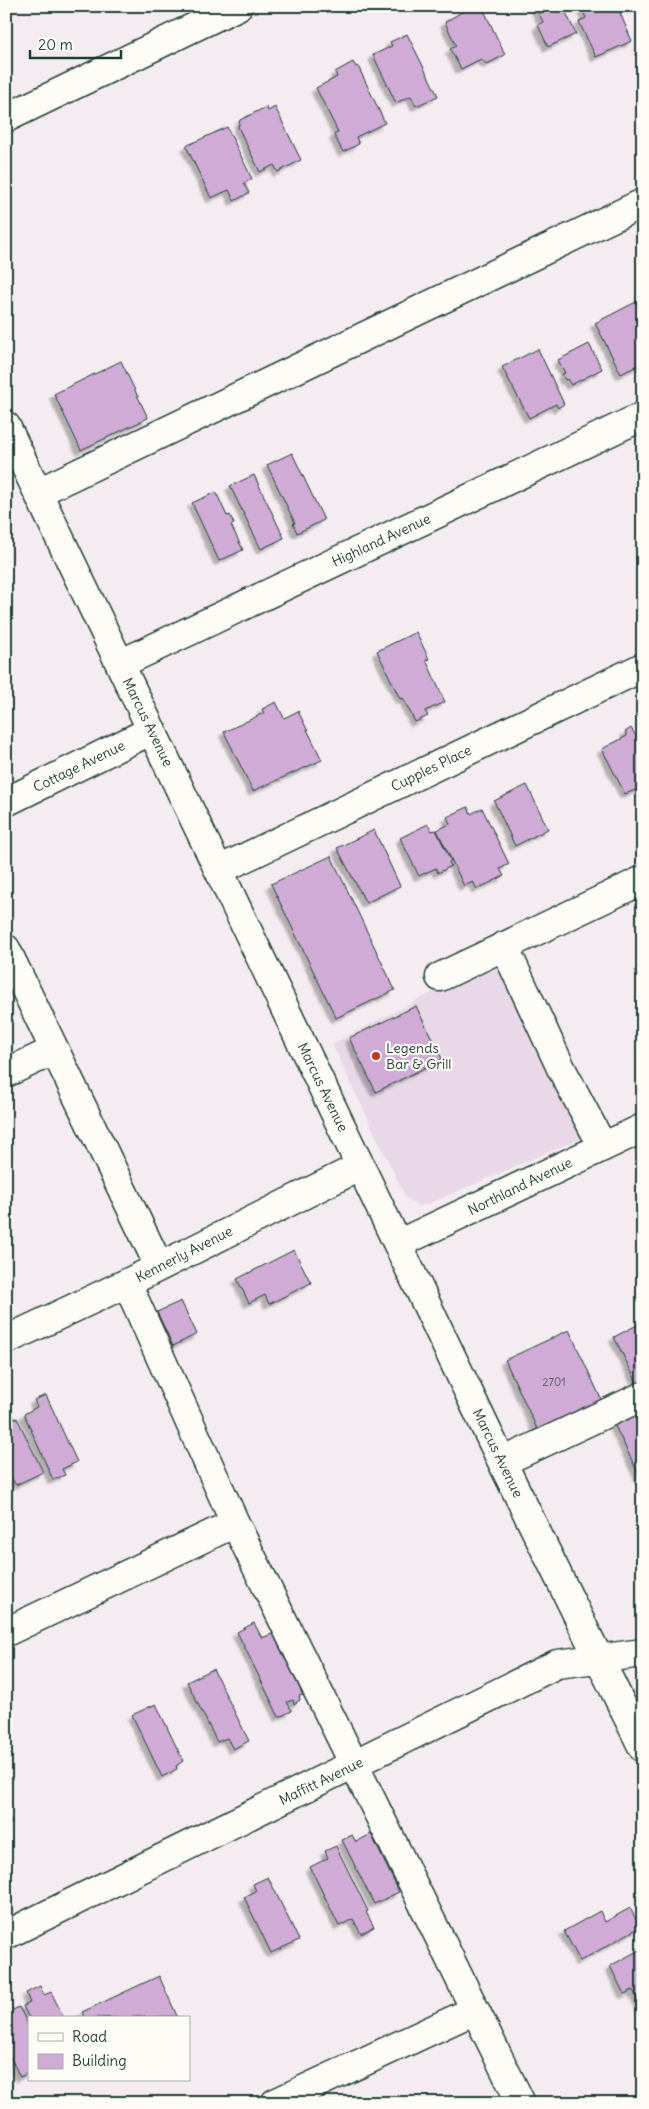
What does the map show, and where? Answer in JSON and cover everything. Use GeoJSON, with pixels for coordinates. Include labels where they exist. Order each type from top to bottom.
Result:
{"type":"FeatureCollection","features":[{"type":"Feature","properties":{"kind":"street"},"geometry":{"type":"LineString","coordinates":[[6,118],[238,6]]}},
{"type":"Feature","properties":{"kind":"street"},"geometry":{"type":"LineString","coordinates":[[38,492],[643,204]]}},
{"type":"Feature","properties":{"kind":"street","name":"Highland Avenue"},"geometry":{"type":"LineString","coordinates":[[120,664],[643,416]]}},
{"type":"Feature","properties":{"kind":"street","name":"Marcus Avenue"},"geometry":{"type":"LineString","coordinates":[[6,426],[502,1462],[643,1748]]}},
{"type":"Feature","properties":{"kind":"street","name":"Cupples Place"},"geometry":{"type":"LineString","coordinates":[[219,870],[643,667]]}},
{"type":"Feature","properties":{"kind":"street","name":"Cottage Avenue"},"geometry":{"type":"LineString","coordinates":[[6,802],[152,730]]}},
{"type":"Feature","properties":{"kind":"street"},"geometry":{"type":"LineString","coordinates":[[440,976],[643,880]]}},
{"type":"Feature","properties":{"kind":"street"},"geometry":{"type":"LineString","coordinates":[[504,946],[561,1068],[603,1147]]}},
{"type":"Feature","properties":{"kind":"street"},"geometry":{"type":"LineString","coordinates":[[6,949],[159,1266]]}},
{"type":"Feature","properties":{"kind":"street"},"geometry":{"type":"LineString","coordinates":[[6,1073],[55,1050]]}},
{"type":"Feature","properties":{"kind":"street","name":"Northland Avenue"},"geometry":{"type":"LineString","coordinates":[[398,1244],[643,1128]]}},
{"type":"Feature","properties":{"kind":"street","name":"Kennerly Avenue"},"geometry":{"type":"LineString","coordinates":[[6,1340],[127,1283],[361,1166]]}},
{"type":"Feature","properties":{"kind":"street"},"geometry":{"type":"LineString","coordinates":[[127,1283],[235,1524],[521,2103]]}},
{"type":"Feature","properties":{"kind":"street"},"geometry":{"type":"LineString","coordinates":[[502,1462],[643,1396]]}},
{"type":"Feature","properties":{"kind":"street"},"geometry":{"type":"LineString","coordinates":[[6,1632],[235,1524]]}},
{"type":"Feature","properties":{"kind":"street","name":"Maffitt Avenue"},"geometry":{"type":"LineString","coordinates":[[6,1935],[557,1664],[643,1653]]}},
{"type":"Feature","properties":{"kind":"street"},"geometry":{"type":"LineString","coordinates":[[275,2103],[475,2010]]}},
{"type":"Feature","properties":{"kind":"shaded area"},"geometry":{"type":"Polygon","coordinates":[[[501,957],[588,1135],[428,1204],[418,1206],[406,1198],[332,1044],[501,957]]]}},
{"type":"Feature","properties":{"kind":"building"},"geometry":{"type":"Polygon","coordinates":[[[472,6],[482,6],[505,55],[487,64],[481,59],[461,69],[450,49],[456,46],[445,22],[472,6]]]}},
{"type":"Feature","properties":{"kind":"building"},"geometry":{"type":"Polygon","coordinates":[[[535,6],[563,6],[576,34],[548,47],[538,25],[543,22],[535,6]]]}},
{"type":"Feature","properties":{"kind":"building"},"geometry":{"type":"Polygon","coordinates":[[[581,6],[617,6],[632,41],[596,57],[579,22],[586,18],[581,6]]]}},
{"type":"Feature","properties":{"kind":"building"},"geometry":{"type":"Polygon","coordinates":[[[407,34],[438,96],[416,106],[411,96],[396,103],[373,55],[392,46],[390,42],[407,34]]]}},
{"type":"Feature","properties":{"kind":"building"},"geometry":{"type":"Polygon","coordinates":[[[353,62],[356,67],[358,66],[385,123],[356,137],[359,144],[343,152],[334,135],[338,132],[316,88],[337,77],[335,72],[353,62]]]}},
{"type":"Feature","properties":{"kind":"building"},"geometry":{"type":"Polygon","coordinates":[[[266,107],[268,111],[275,107],[301,160],[278,172],[274,165],[260,172],[238,127],[240,120],[266,107]]]}},
{"type":"Feature","properties":{"kind":"building"},"geometry":{"type":"Polygon","coordinates":[[[227,127],[252,179],[244,183],[249,193],[234,201],[229,190],[211,198],[186,146],[227,127]]]}},
{"type":"Feature","properties":{"kind":"building"},"geometry":{"type":"Polygon","coordinates":[[[636,302],[643,316],[643,368],[641,364],[621,374],[595,323],[636,302]]]}},
{"type":"Feature","properties":{"kind":"building"},"geometry":{"type":"Polygon","coordinates":[[[589,344],[602,369],[571,385],[567,379],[565,380],[562,374],[565,373],[558,360],[589,344]]]}},
{"type":"Feature","properties":{"kind":"building"},"geometry":{"type":"Polygon","coordinates":[[[538,349],[564,404],[558,408],[556,404],[529,418],[502,367],[538,349]]]}},
{"type":"Feature","properties":{"kind":"building"},"geometry":{"type":"Polygon","coordinates":[[[121,361],[148,418],[81,450],[54,394],[121,361]]]}},
{"type":"Feature","properties":{"kind":"building"},"geometry":{"type":"Polygon","coordinates":[[[292,453],[324,520],[297,533],[293,524],[295,523],[267,465],[292,453]]]}},
{"type":"Feature","properties":{"kind":"building"},"geometry":{"type":"Polygon","coordinates":[[[254,475],[284,538],[261,549],[230,486],[254,475]]]}},
{"type":"Feature","properties":{"kind":"building"},"geometry":{"type":"Polygon","coordinates":[[[216,492],[227,516],[230,515],[234,524],[231,525],[243,550],[219,561],[192,503],[216,492]]]}},
{"type":"Feature","properties":{"kind":"building"},"geometry":{"type":"Polygon","coordinates":[[[416,632],[429,659],[426,660],[445,702],[425,711],[428,716],[415,722],[403,698],[400,699],[377,651],[416,632]]]}},
{"type":"Feature","properties":{"kind":"building"},"geometry":{"type":"Polygon","coordinates":[[[276,702],[284,718],[298,711],[322,760],[253,791],[224,732],[264,713],[262,709],[276,702]]]}},
{"type":"Feature","properties":{"kind":"building"},"geometry":{"type":"Polygon","coordinates":[[[631,728],[643,747],[643,787],[625,794],[602,749],[627,736],[625,732],[631,728]]]}},
{"type":"Feature","properties":{"kind":"building"},"geometry":{"type":"Polygon","coordinates":[[[527,785],[548,829],[515,846],[494,801],[527,785]]]}},
{"type":"Feature","properties":{"kind":"building"},"geometry":{"type":"Polygon","coordinates":[[[468,807],[471,814],[482,808],[509,864],[500,869],[504,876],[477,889],[473,882],[464,886],[437,830],[450,824],[447,817],[468,807]]]}},
{"type":"Feature","properties":{"kind":"building"},"geometry":{"type":"Polygon","coordinates":[[[428,824],[432,831],[436,830],[451,861],[449,862],[451,866],[438,873],[436,868],[419,876],[400,838],[428,824]]]}},
{"type":"Feature","properties":{"kind":"building"},"geometry":{"type":"Polygon","coordinates":[[[374,830],[400,886],[366,903],[337,848],[374,830]]]}},
{"type":"Feature","properties":{"kind":"building"},"geometry":{"type":"Polygon","coordinates":[[[331,856],[395,990],[336,1018],[271,884],[331,856]]]}},
{"type":"Feature","properties":{"kind":"building"},"geometry":{"type":"Polygon","coordinates":[[[416,1006],[442,1059],[376,1092],[349,1038],[416,1006]]]}},
{"type":"Feature","properties":{"kind":"building"},"geometry":{"type":"Polygon","coordinates":[[[294,1250],[311,1283],[269,1304],[265,1295],[249,1303],[237,1279],[294,1250]]]}},
{"type":"Feature","properties":{"kind":"building"},"geometry":{"type":"Polygon","coordinates":[[[181,1301],[197,1334],[173,1346],[157,1312],[181,1301]]]}},
{"type":"Feature","properties":{"kind":"building"},"geometry":{"type":"Polygon","coordinates":[[[641,1323],[643,1385],[639,1387],[614,1337],[641,1323]]]}},
{"type":"Feature","properties":{"kind":"building"},"geometry":{"type":"Polygon","coordinates":[[[569,1330],[603,1403],[539,1433],[505,1360],[569,1330]]]}},
{"type":"Feature","properties":{"kind":"building"},"geometry":{"type":"Polygon","coordinates":[[[46,1395],[77,1462],[62,1469],[65,1475],[53,1480],[24,1414],[37,1407],[34,1400],[46,1395]]]}},
{"type":"Feature","properties":{"kind":"building"},"geometry":{"type":"Polygon","coordinates":[[[643,1410],[643,1483],[614,1424],[643,1410]]]}},
{"type":"Feature","properties":{"kind":"building"},"geometry":{"type":"Polygon","coordinates":[[[12,1413],[15,1419],[17,1418],[43,1472],[16,1485],[6,1470],[6,1416],[12,1413]]]}},
{"type":"Feature","properties":{"kind":"building"},"geometry":{"type":"Polygon","coordinates":[[[254,1623],[262,1638],[274,1633],[303,1695],[299,1696],[300,1700],[294,1704],[293,1700],[287,1702],[292,1711],[279,1717],[237,1632],[254,1623]]]}},
{"type":"Feature","properties":{"kind":"building"},"geometry":{"type":"Polygon","coordinates":[[[213,1669],[249,1741],[233,1749],[227,1738],[217,1742],[187,1682],[213,1669]]]}},
{"type":"Feature","properties":{"kind":"building"},"geometry":{"type":"Polygon","coordinates":[[[156,1704],[183,1761],[176,1766],[177,1769],[162,1777],[132,1715],[156,1704]]]}},
{"type":"Feature","properties":{"kind":"building"},"geometry":{"type":"Polygon","coordinates":[[[6,1812],[12,1823],[6,1826],[6,1812]]]}},
{"type":"Feature","properties":{"kind":"building"},"geometry":{"type":"Polygon","coordinates":[[[371,1834],[399,1892],[374,1904],[342,1840],[352,1835],[356,1842],[371,1834]]]}},
{"type":"Feature","properties":{"kind":"building"},"geometry":{"type":"Polygon","coordinates":[[[336,1846],[374,1927],[361,1934],[353,1919],[339,1926],[310,1867],[328,1858],[325,1851],[336,1846]]]}},
{"type":"Feature","properties":{"kind":"building"},"geometry":{"type":"Polygon","coordinates":[[[268,1877],[299,1940],[271,1953],[244,1897],[256,1891],[253,1884],[268,1877]]]}},
{"type":"Feature","properties":{"kind":"building"},"geometry":{"type":"Polygon","coordinates":[[[630,1908],[640,1927],[580,1961],[564,1931],[600,1911],[605,1922],[630,1908]]]}},
{"type":"Feature","properties":{"kind":"building"},"geometry":{"type":"Polygon","coordinates":[[[641,1949],[643,1952],[643,2010],[633,1990],[624,1994],[610,1966],[641,1949]]]}},
{"type":"Feature","properties":{"kind":"building"},"geometry":{"type":"Polygon","coordinates":[[[159,1976],[177,2016],[84,2016],[82,2012],[159,1976]]]}},
{"type":"Feature","properties":{"kind":"building"},"geometry":{"type":"Polygon","coordinates":[[[40,1986],[44,1995],[51,1992],[63,2016],[28,2016],[23,2006],[30,2003],[26,1993],[40,1986]]]}},
{"type":"Feature","properties":{"kind":"building"},"geometry":{"type":"Polygon","coordinates":[[[9,2001],[13,2010],[19,2007],[28,2024],[28,2073],[20,2077],[6,2048],[6,2002],[9,2001]]]}},
{"type":"Feature","properties":{"kind":"building"},"geometry":{"type":"Polygon","coordinates":[[[6,2074],[12,2086],[6,2089],[6,2074]]]}},
{"type":"Feature","properties":{"kind":"place","name":"Legends Bar & Grill"},"geometry":{"type":"Point","coordinates":[376,1056]}}]}
